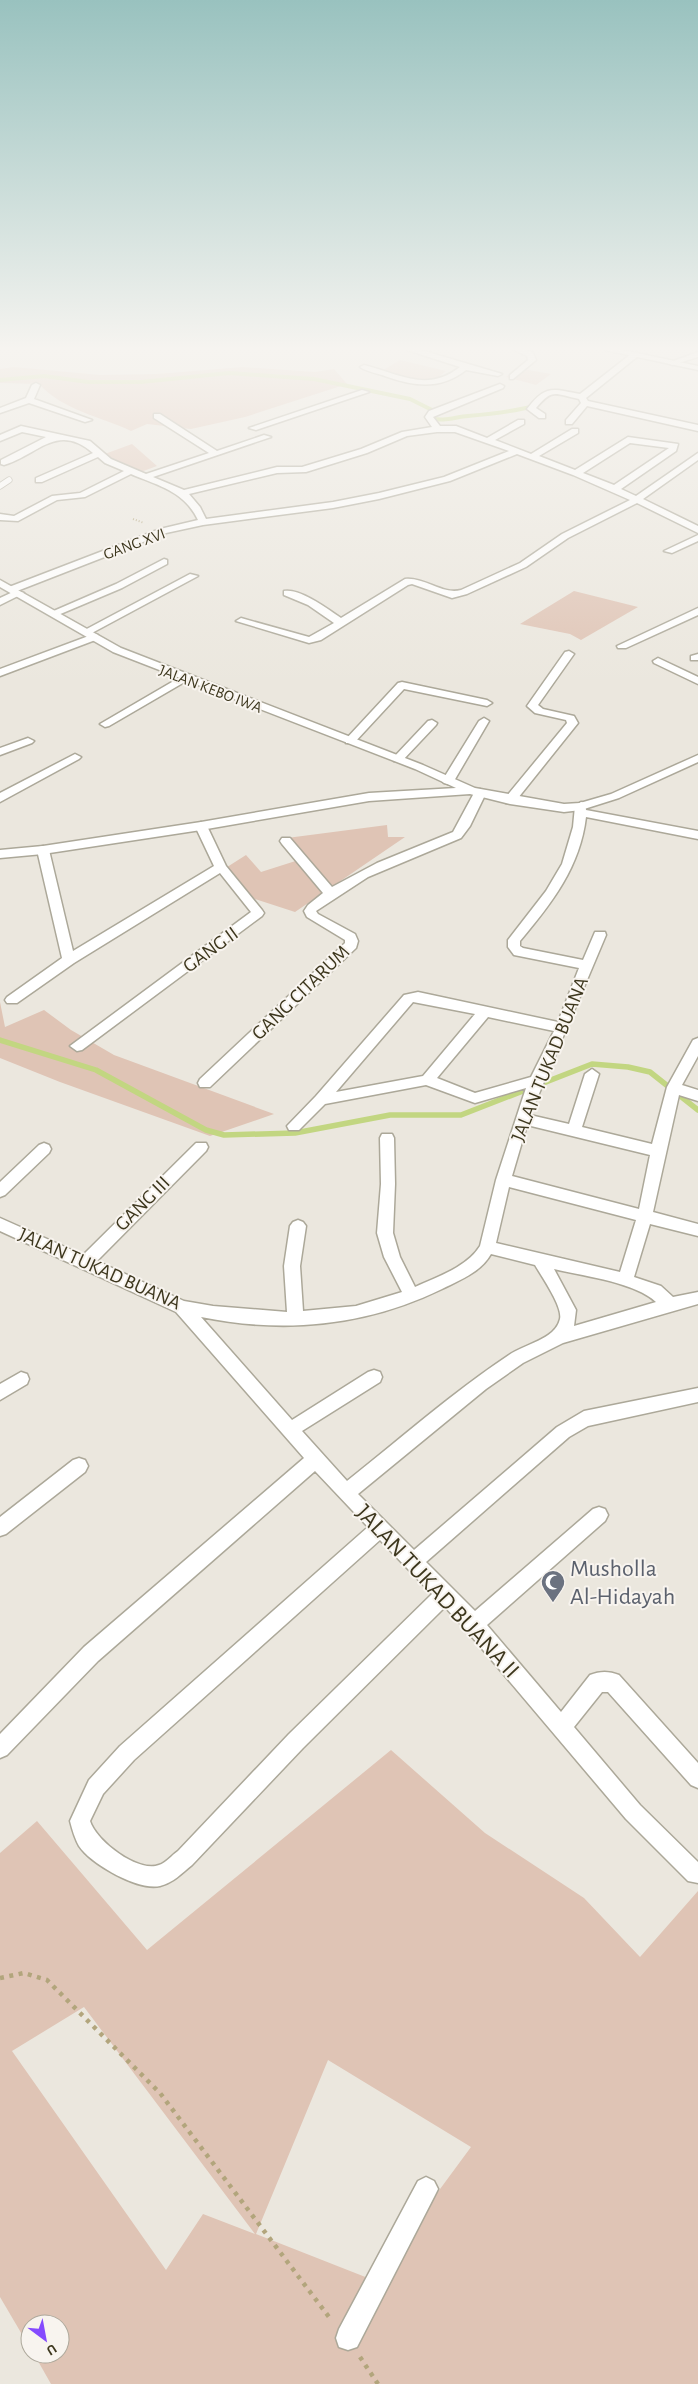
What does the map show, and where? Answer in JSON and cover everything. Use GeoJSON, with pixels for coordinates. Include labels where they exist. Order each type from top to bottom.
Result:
{"type":"FeatureCollection","features":[{"type":"Feature","properties":{"kind":"street"},"geometry":{"type":"LineString","coordinates":[[39,480],[82,461]]}},
{"type":"Feature","properties":{"kind":"street"},"geometry":{"type":"LineString","coordinates":[[110,461],[129,472],[183,493],[197,509],[202,522]]}},
{"type":"Feature","properties":{"kind":"street"},"geometry":{"type":"LineString","coordinates":[[145,477],[194,461]]}},
{"type":"Feature","properties":{"kind":"street"},"geometry":{"type":"LineString","coordinates":[[183,493],[277,470],[303,470],[331,461]]}},
{"type":"Feature","properties":{"kind":"street","name":"GANG XVI"},"geometry":{"type":"LineString","coordinates":[[0,602],[15,591],[163,531],[202,522],[333,505],[447,479],[492,461]]}},
{"type":"Feature","properties":{"kind":"street"},"geometry":{"type":"LineString","coordinates":[[546,461],[615,489],[698,530]]}},
{"type":"Feature","properties":{"kind":"street"},"geometry":{"type":"LineString","coordinates":[[576,473],[595,461]]}},
{"type":"Feature","properties":{"kind":"street"},"geometry":{"type":"LineString","coordinates":[[615,489],[655,461]]}},
{"type":"Feature","properties":{"kind":"street"},"geometry":{"type":"LineString","coordinates":[[240,621],[309,640],[317,638],[405,582],[412,581],[452,595],[464,592],[523,565],[565,536],[636,500],[691,461]]}},
{"type":"Feature","properties":{"kind":"street"},"geometry":{"type":"LineString","coordinates":[[0,517],[14,519],[55,498],[82,495],[129,472]]}},
{"type":"Feature","properties":{"kind":"street"},"geometry":{"type":"LineString","coordinates":[[669,551],[698,538]]}},
{"type":"Feature","properties":{"kind":"street"},"geometry":{"type":"LineString","coordinates":[[54,613],[119,586],[164,562]]}},
{"type":"Feature","properties":{"kind":"street"},"geometry":{"type":"LineString","coordinates":[[0,673],[90,634],[193,576]]}},
{"type":"Feature","properties":{"kind":"street","name":"JALAN KEBO IWA"},"geometry":{"type":"LineString","coordinates":[[0,583],[124,653],[184,678],[432,773],[476,792]]}},
{"type":"Feature","properties":{"kind":"street"},"geometry":{"type":"LineString","coordinates":[[286,594],[312,602],[341,622]]}},
{"type":"Feature","properties":{"kind":"street"},"geometry":{"type":"LineString","coordinates":[[622,646],[698,611]]}},
{"type":"Feature","properties":{"kind":"street"},"geometry":{"type":"LineString","coordinates":[[510,800],[573,723],[570,718],[535,710],[532,706],[533,702],[569,654]]}},
{"type":"Feature","properties":{"kind":"street"},"geometry":{"type":"LineString","coordinates":[[658,661],[698,680]]}},
{"type":"Feature","properties":{"kind":"street"},"geometry":{"type":"LineString","coordinates":[[106,724],[184,678]]}},
{"type":"Feature","properties":{"kind":"street"},"geometry":{"type":"LineString","coordinates":[[350,741],[402,685],[487,703]]}},
{"type":"Feature","properties":{"kind":"street"},"geometry":{"type":"LineString","coordinates":[[448,781],[484,720]]}},
{"type":"Feature","properties":{"kind":"street"},"geometry":{"type":"LineString","coordinates":[[398,760],[432,723]]}},
{"type":"Feature","properties":{"kind":"street"},"geometry":{"type":"LineString","coordinates":[[0,752],[28,741]]}},
{"type":"Feature","properties":{"kind":"street"},"geometry":{"type":"LineString","coordinates":[[0,798],[75,757]]}},
{"type":"Feature","properties":{"kind":"street"},"geometry":{"type":"LineString","coordinates":[[581,809],[615,796],[698,758]]}},
{"type":"Feature","properties":{"kind":"street"},"geometry":{"type":"LineString","coordinates":[[424,794],[434,786],[432,773]]}},
{"type":"Feature","properties":{"kind":"street"},"geometry":{"type":"LineString","coordinates":[[0,854],[43,850],[201,826],[370,797],[476,792],[510,800],[581,809],[698,835]]}},
{"type":"Feature","properties":{"kind":"street","name":"GANG CITARUM"},"geometry":{"type":"LineString","coordinates":[[205,1083],[350,945],[352,941],[350,937],[311,914],[312,908],[330,893],[392,859],[457,834],[464,826],[476,792]]}},
{"type":"Feature","properties":{"kind":"street","name":"JALAN TUKAD BUANA"},"geometry":{"type":"LineString","coordinates":[[0,1224],[182,1307],[213,1313],[296,1319],[356,1314],[412,1296],[458,1274],[480,1259],[487,1247],[503,1180],[522,1118],[535,1084],[562,1028],[587,965],[519,952],[514,947],[514,940],[553,894],[563,876],[576,840],[581,809]]}},
{"type":"Feature","properties":{"kind":"street","name":"GANG II"},"geometry":{"type":"LineString","coordinates":[[77,1046],[258,913],[221,867],[201,826]]}},
{"type":"Feature","properties":{"kind":"street"},"geometry":{"type":"LineString","coordinates":[[286,841],[330,893]]}},
{"type":"Feature","properties":{"kind":"street"},"geometry":{"type":"LineString","coordinates":[[43,850],[70,960]]}},
{"type":"Feature","properties":{"kind":"street"},"geometry":{"type":"LineString","coordinates":[[12,1000],[70,960],[221,867]]}},
{"type":"Feature","properties":{"kind":"street"},"geometry":{"type":"LineString","coordinates":[[587,965],[600,935]]}},
{"type":"Feature","properties":{"kind":"street"},"geometry":{"type":"LineString","coordinates":[[294,1126],[321,1100],[409,998],[418,997],[562,1028]]}},
{"type":"Feature","properties":{"kind":"street"},"geometry":{"type":"LineString","coordinates":[[427,1080],[484,1012]]}},
{"type":"Feature","properties":{"kind":"street"},"geometry":{"type":"LineString","coordinates":[[619,1278],[645,1216],[658,1151],[674,1090],[692,1061],[698,1042]]}},
{"type":"Feature","properties":{"kind":"street"},"geometry":{"type":"LineString","coordinates":[[574,1131],[592,1074]]}},
{"type":"Feature","properties":{"kind":"street"},"geometry":{"type":"LineString","coordinates":[[321,1100],[427,1080],[475,1098],[535,1084]]}},
{"type":"Feature","properties":{"kind":"street"},"geometry":{"type":"LineString","coordinates":[[674,1090],[698,1096]]}},
{"type":"Feature","properties":{"kind":"street"},"geometry":{"type":"LineString","coordinates":[[522,1118],[658,1151]]}},
{"type":"Feature","properties":{"kind":"street"},"geometry":{"type":"LineString","coordinates":[[387,1138],[388,1184],[385,1233],[392,1256],[412,1296]]}},
{"type":"Feature","properties":{"kind":"street","name":"GANG III"},"geometry":{"type":"LineString","coordinates":[[86,1262],[201,1147]]}},
{"type":"Feature","properties":{"kind":"street"},"geometry":{"type":"LineString","coordinates":[[0,1192],[44,1149]]}},
{"type":"Feature","properties":{"kind":"street"},"geometry":{"type":"LineString","coordinates":[[503,1180],[698,1230]]}},
{"type":"Feature","properties":{"kind":"street"},"geometry":{"type":"LineString","coordinates":[[296,1319],[292,1266],[298,1226]]}},
{"type":"Feature","properties":{"kind":"street"},"geometry":{"type":"LineString","coordinates":[[487,1247],[619,1278],[655,1291],[670,1305]]}},
{"type":"Feature","properties":{"kind":"street"},"geometry":{"type":"LineString","coordinates":[[541,1261],[568,1310],[568,1321],[558,1338]]}},
{"type":"Feature","properties":{"kind":"street"},"geometry":{"type":"LineString","coordinates":[[346,1493],[499,1370],[558,1338],[695,1298]]}},
{"type":"Feature","properties":{"kind":"street","name":"JALAN TUKAD BUANA II"},"geometry":{"type":"LineString","coordinates":[[182,1307],[346,1493],[446,1593],[634,1812],[695,1874]]}},
{"type":"Feature","properties":{"kind":"street"},"geometry":{"type":"LineString","coordinates":[[290,1430],[374,1377]]}},
{"type":"Feature","properties":{"kind":"street"},"geometry":{"type":"LineString","coordinates":[[0,1393],[21,1379]]}},
{"type":"Feature","properties":{"kind":"street"},"geometry":{"type":"LineString","coordinates":[[413,1562],[563,1432],[584,1419],[698,1395]]}},
{"type":"Feature","properties":{"kind":"street"},"geometry":{"type":"LineString","coordinates":[[0,1748],[91,1654],[316,1459]]}},
{"type":"Feature","properties":{"kind":"street"},"geometry":{"type":"LineString","coordinates":[[0,1528],[79,1466]]}},
{"type":"Feature","properties":{"kind":"street"},"geometry":{"type":"LineString","coordinates":[[474,1624],[599,1515]]}},
{"type":"Feature","properties":{"kind":"street"},"geometry":{"type":"LineString","coordinates":[[380,1528],[127,1753],[96,1787],[80,1821],[88,1842],[113,1862],[129,1870],[158,1876],[171,1870],[185,1858],[296,1740],[446,1593]]}},
{"type":"Feature","properties":{"kind":"street"},"geometry":{"type":"LineString","coordinates":[[561,1728],[597,1682],[612,1682],[698,1778]]}},
{"type":"Feature","properties":{"kind":"street"},"geometry":{"type":"LineString","coordinates":[[348,2338],[426,2189]]}},
{"type":"Feature","properties":{"kind":"lane"},"geometry":{"type":"LineString","coordinates":[[0,486],[9,480]]}},
{"type":"Feature","properties":{"kind":"path"},"geometry":{"type":"LineString","coordinates":[[0,1978],[18,1973],[32,1974],[47,1980],[160,2093],[331,2320],[348,2338],[378,2384]]}},
{"type":"Feature","properties":{"kind":"shaded area"},"geometry":{"type":"Polygon","coordinates":[[[115,461],[152,461],[157,466],[138,473],[115,461]]]}},
{"type":"Feature","properties":{"kind":"shaded area"},"geometry":{"type":"Polygon","coordinates":[[[574,591],[638,607],[581,640],[570,634],[520,624],[574,591]]]}},
{"type":"Feature","properties":{"kind":"shaded area"},"geometry":{"type":"Polygon","coordinates":[[[387,825],[388,837],[405,837],[295,912],[255,899],[224,869],[246,855],[261,872],[305,858],[287,838],[387,825]]]}},
{"type":"Feature","properties":{"kind":"shaded area"},"geometry":{"type":"Polygon","coordinates":[[[0,1002],[5,1027],[44,1010],[71,1030],[114,1055],[274,1114],[210,1136],[60,1082],[0,1058],[0,1002]]]}},
{"type":"Feature","properties":{"kind":"shaded area"},"geometry":{"type":"Polygon","coordinates":[[[391,1750],[485,1833],[584,1898],[640,1957],[698,1891],[698,2384],[51,2384],[40,2364],[70,2364],[70,2314],[20,2314],[20,2331],[0,2297],[0,1853],[37,1821],[147,1950],[391,1750]],[[84,2007],[12,2051],[166,2270],[203,2214],[255,2234],[84,2007]],[[328,2060],[256,2234],[373,2280],[471,2147],[328,2060]]]}},
{"type":"Feature","properties":{"kind":"waterway"},"geometry":{"type":"LineString","coordinates":[[0,1040],[96,1070],[206,1130],[224,1135],[295,1133],[390,1115],[461,1115],[592,1064],[628,1067],[650,1072],[698,1110]]}},
{"type":"Feature","properties":{"kind":"place","name":"Musholla Al-Hidayah"},"geometry":{"type":"Point","coordinates":[553,1603]}}]}
